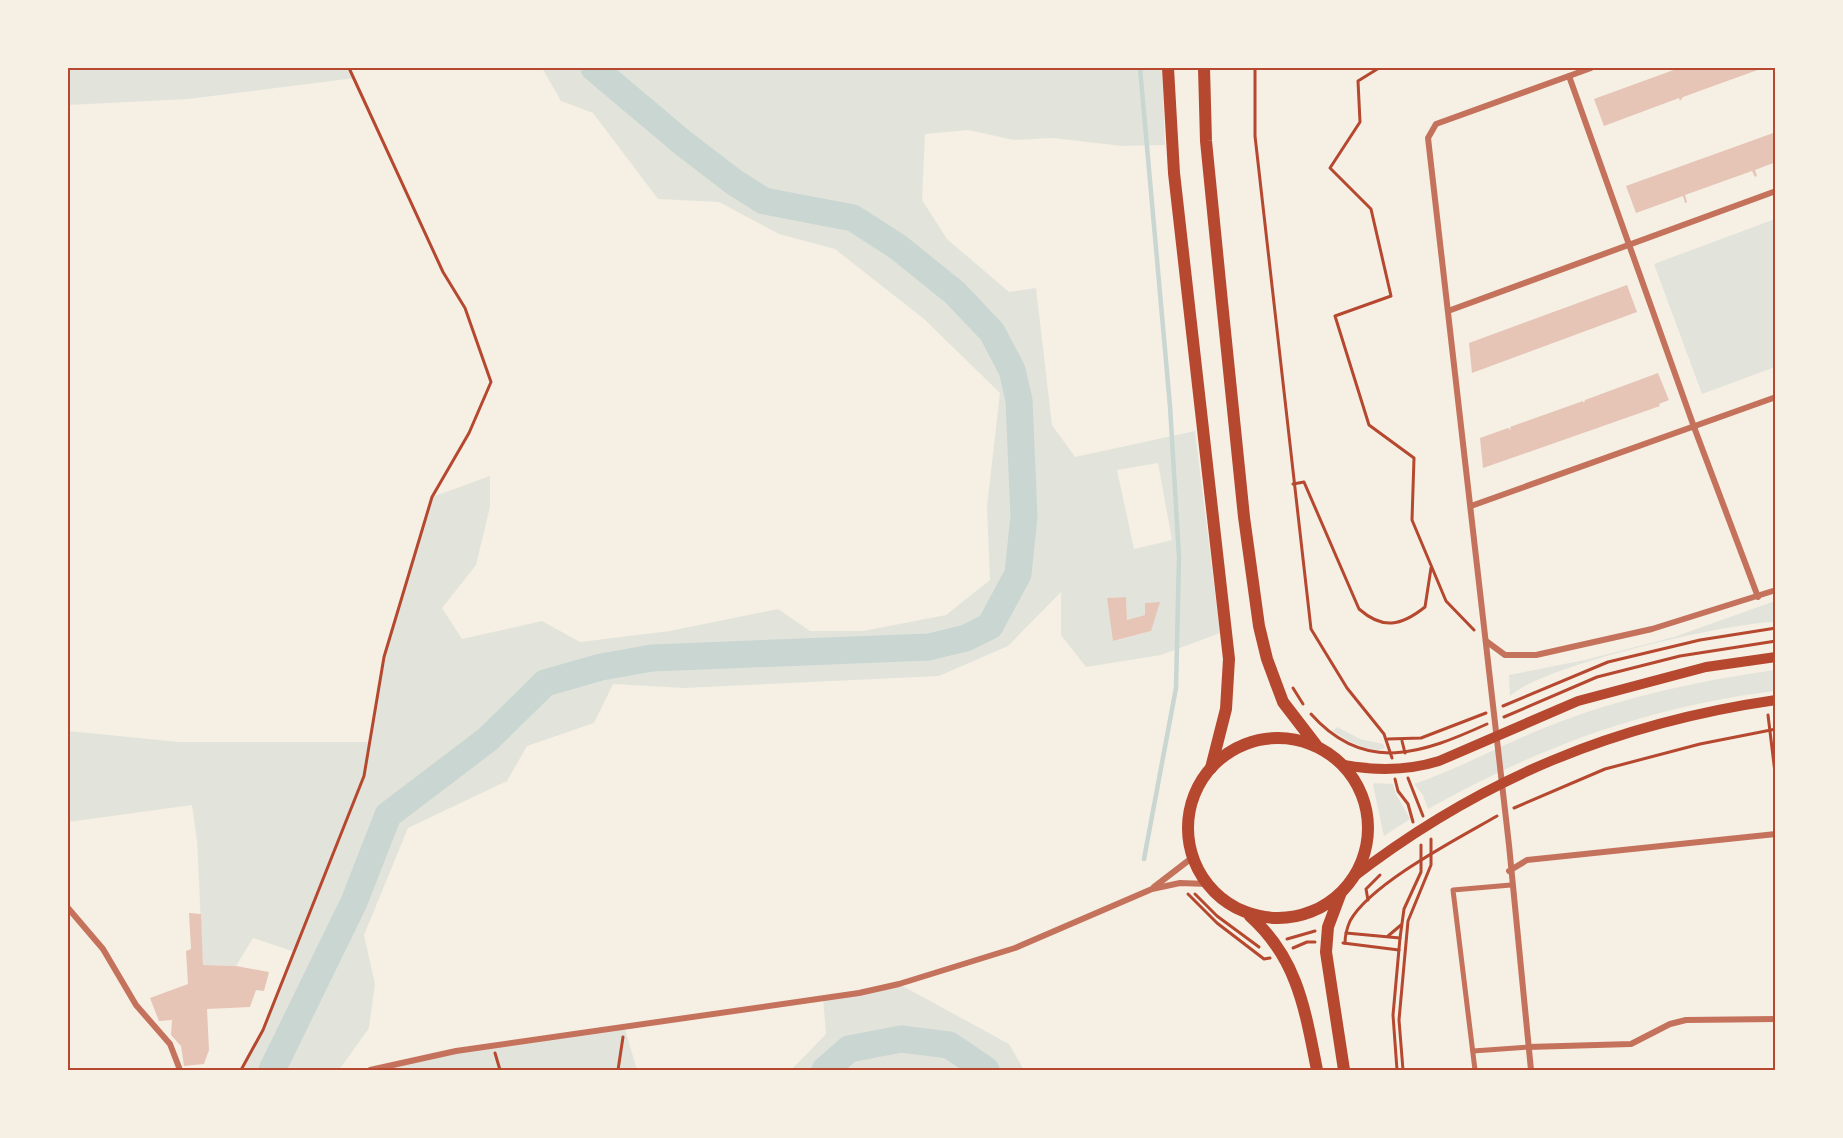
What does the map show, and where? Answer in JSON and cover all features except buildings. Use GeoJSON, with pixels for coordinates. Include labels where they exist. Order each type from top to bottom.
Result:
{"type":"FeatureCollection","features":[{"type":"Feature","properties":{"kind":"highway"},"geometry":{"type":"LineString","coordinates":[[1168,68],[1174,173],[1229,659],[1226,709],[1211,768],[1200,786],[1189,816],[1193,857],[1208,884],[1231,905],[1249,915],[1273,939],[1291,969],[1302,1002],[1317,1071]]}},
{"type":"Feature","properties":{"kind":"highway"},"geometry":{"type":"LineString","coordinates":[[1204,68],[1206,141],[1221,302],[1244,517],[1259,626],[1283,702],[1316,745],[1344,765],[1359,789],[1366,809],[1368,828],[1366,846],[1353,878],[1341,892],[1319,908],[1293,918],[1275,919],[1249,915]]}},
{"type":"Feature","properties":{"kind":"highway"},"geometry":{"type":"LineString","coordinates":[[1211,768],[1236,748],[1256,741],[1277,738],[1316,745]]}},
{"type":"Feature","properties":{"kind":"highway"},"geometry":{"type":"LineString","coordinates":[[1341,892],[1328,927],[1326,952],[1344,1071]]}},
{"type":"Feature","properties":{"kind":"main road"},"geometry":{"type":"LineString","coordinates":[[1344,765],[1376,770],[1407,769],[1439,761],[1578,701],[1706,667],[1776,657]]}},
{"type":"Feature","properties":{"kind":"main road"},"geometry":{"type":"LineString","coordinates":[[1353,878],[1421,827],[1489,788],[1560,756],[1646,728],[1743,705],[1776,700]]}},
{"type":"Feature","properties":{"kind":"street"},"geometry":{"type":"LineString","coordinates":[[1530,1071],[1509,871],[1509,845],[1428,138],[1436,124],[1591,68]]}},
{"type":"Feature","properties":{"kind":"street"},"geometry":{"type":"LineString","coordinates":[[1569,76],[1694,427],[1758,597]]}},
{"type":"Feature","properties":{"kind":"street"},"geometry":{"type":"LineString","coordinates":[[1448,311],[1776,191]]}},
{"type":"Feature","properties":{"kind":"street"},"geometry":{"type":"LineString","coordinates":[[1471,506],[1776,397]]}},
{"type":"Feature","properties":{"kind":"street"},"geometry":{"type":"LineString","coordinates":[[1486,641],[1505,655],[1536,654],[1652,629],[1776,590]]}},
{"type":"Feature","properties":{"kind":"street"},"geometry":{"type":"LineString","coordinates":[[1509,871],[1527,860],[1776,834]]}},
{"type":"Feature","properties":{"kind":"street"},"geometry":{"type":"LineString","coordinates":[[1152,889],[1193,857]]}},
{"type":"Feature","properties":{"kind":"street"},"geometry":{"type":"LineString","coordinates":[[370,1071],[446,1053],[859,993],[899,984],[1015,948],[1152,889],[1180,883],[1208,884]]}},
{"type":"Feature","properties":{"kind":"street"},"geometry":{"type":"LineString","coordinates":[[1475,1071],[1453,890],[1511,885]]}},
{"type":"Feature","properties":{"kind":"street"},"geometry":{"type":"LineString","coordinates":[[68,908],[103,949],[136,1005],[170,1044],[180,1071]]}},
{"type":"Feature","properties":{"kind":"street"},"geometry":{"type":"LineString","coordinates":[[1473,1051],[1631,1044],[1670,1024],[1694,1019],[1776,1019]]}},
{"type":"Feature","properties":{"kind":"path"},"geometry":{"type":"LineString","coordinates":[[241,1071],[263,1030],[364,776],[384,657],[432,497],[470,433],[490,382],[465,309],[443,272],[349,68]]}},
{"type":"Feature","properties":{"kind":"path"},"geometry":{"type":"LineString","coordinates":[[1255,68],[1255,136],[1311,629],[1347,688],[1388,739],[1391,753],[1362,749],[1341,740],[1312,716],[1293,688]]}},
{"type":"Feature","properties":{"kind":"path"},"geometry":{"type":"LineString","coordinates":[[1379,68],[1358,81],[1360,122],[1330,168],[1371,209],[1391,296],[1335,316],[1369,425],[1414,458],[1412,520],[1446,601],[1486,641]]}},
{"type":"Feature","properties":{"kind":"path"},"geometry":{"type":"LineString","coordinates":[[1293,484],[1304,482],[1359,609],[1367,616],[1392,624],[1404,622],[1414,616],[1425,607],[1431,566]]}},
{"type":"Feature","properties":{"kind":"path"},"geometry":{"type":"LineString","coordinates":[[1501,707],[1608,662],[1700,640],[1776,628]]}},
{"type":"Feature","properties":{"kind":"path"},"geometry":{"type":"LineString","coordinates":[[1388,739],[1402,741],[1444,730],[1490,711]]}},
{"type":"Feature","properties":{"kind":"path"},"geometry":{"type":"LineString","coordinates":[[1757,716],[1776,714]]}},
{"type":"Feature","properties":{"kind":"path"},"geometry":{"type":"LineString","coordinates":[[1768,715],[1776,781]]}},
{"type":"Feature","properties":{"kind":"path"},"geometry":{"type":"LineString","coordinates":[[1345,944],[1350,922],[1368,900],[1431,855],[1546,792],[1605,769],[1700,744],[1776,729]]}},
{"type":"Feature","properties":{"kind":"path"},"geometry":{"type":"LineString","coordinates":[[1397,1071],[1393,1015],[1397,950],[1404,909],[1421,872],[1422,861],[1418,800],[1409,786],[1402,741]]}},
{"type":"Feature","properties":{"kind":"path"},"geometry":{"type":"LineString","coordinates":[[1396,784],[1421,827],[1431,838],[1428,871],[1409,914],[1399,1020],[1403,1071]]}},
{"type":"Feature","properties":{"kind":"path"},"geometry":{"type":"LineString","coordinates":[[1414,849],[1431,838]]}},
{"type":"Feature","properties":{"kind":"path"},"geometry":{"type":"LineString","coordinates":[[1368,900],[1366,890],[1382,873]]}},
{"type":"Feature","properties":{"kind":"path"},"geometry":{"type":"LineString","coordinates":[[1386,938],[1402,925]]}},
{"type":"Feature","properties":{"kind":"path"},"geometry":{"type":"LineString","coordinates":[[1397,950],[1405,950]]}},
{"type":"Feature","properties":{"kind":"path"},"geometry":{"type":"LineString","coordinates":[[618,1071],[624,1026]]}},
{"type":"Feature","properties":{"kind":"path"},"geometry":{"type":"LineString","coordinates":[[493,1046],[500,1071]]}},
{"type":"Feature","properties":{"kind":"shaded area"},"geometry":{"type":"Polygon","coordinates":[[[68,68],[349,68],[355,78],[188,99],[68,105],[68,68]]]}},
{"type":"Feature","properties":{"kind":"shaded area"},"geometry":{"type":"Polygon","coordinates":[[[542,68],[1162,68],[1165,145],[1122,146],[1053,138],[1014,140],[968,130],[925,134],[922,200],[947,239],[1009,292],[1036,288],[1052,425],[1075,457],[1195,431],[1220,633],[1161,655],[1086,667],[1061,635],[1061,592],[1008,646],[939,676],[684,688],[613,684],[594,723],[527,746],[507,781],[408,828],[364,935],[375,984],[369,1028],[339,1070],[241,1070],[263,1030],[295,952],[253,938],[236,966],[203,965],[197,841],[192,805],[68,822],[68,731],[179,742],[369,742],[384,657],[432,497],[490,476],[490,507],[476,565],[442,608],[462,639],[542,621],[580,642],[670,631],[778,609],[810,631],[863,631],[946,615],[990,580],[987,506],[1000,393],[924,319],[835,249],[779,234],[719,202],[658,199],[593,113],[561,101],[542,68]],[[1158,463],[1117,470],[1134,549],[1172,540],[1158,463]],[[1126,597],[1107,598],[1114,641],[1151,631],[1146,603],[1145,615],[1127,620],[1126,597]]]}},
{"type":"Feature","properties":{"kind":"shaded area"},"geometry":{"type":"Polygon","coordinates":[[[1775,219],[1775,367],[1702,394],[1654,264],[1775,219]]]}},
{"type":"Feature","properties":{"kind":"shaded area"},"geometry":{"type":"Polygon","coordinates":[[[1775,601],[1775,622],[1751,624],[1679,638],[1596,659],[1529,684],[1510,696],[1509,675],[1585,660],[1674,637],[1775,601]]]}},
{"type":"Feature","properties":{"kind":"shaded area"},"geometry":{"type":"Polygon","coordinates":[[[1775,670],[1775,691],[1683,707],[1596,732],[1512,766],[1428,809],[1423,795],[1414,784],[1549,726],[1632,698],[1717,679],[1775,670]]]}},
{"type":"Feature","properties":{"kind":"shaded area"},"geometry":{"type":"Polygon","coordinates":[[[1337,727],[1360,739],[1383,744],[1385,748],[1379,750],[1358,745],[1333,731],[1337,727]]]}},
{"type":"Feature","properties":{"kind":"shaded area"},"geometry":{"type":"Polygon","coordinates":[[[1375,783],[1393,784],[1410,819],[1384,836],[1373,785],[1375,783]]]}},
{"type":"Feature","properties":{"kind":"shaded area"},"geometry":{"type":"Polygon","coordinates":[[[899,984],[1009,1044],[1024,1070],[791,1070],[826,1034],[823,998],[899,984]]]}},
{"type":"Feature","properties":{"kind":"shaded area"},"geometry":{"type":"Polygon","coordinates":[[[624,1026],[637,1070],[371,1070],[394,1064],[624,1026]]]}},
{"type":"Feature","properties":{"kind":"waterway"},"geometry":{"type":"LineString","coordinates":[[272,1070],[354,902],[388,815],[488,739],[545,683],[601,667],[652,658],[929,647],[966,638],[990,626],[1018,574],[1024,516],[1019,400],[1012,370],[992,332],[955,293],[898,247],[853,218],[764,201],[734,182],[683,143],[594,68]]}},
{"type":"Feature","properties":{"kind":"waterway"},"geometry":{"type":"LineString","coordinates":[[1140,68],[1170,406],[1179,557],[1176,688],[1144,859]]}},
{"type":"Feature","properties":{"kind":"waterway"},"geometry":{"type":"LineString","coordinates":[[825,1070],[849,1049],[901,1039],[949,1045],[986,1070]]}}]}
